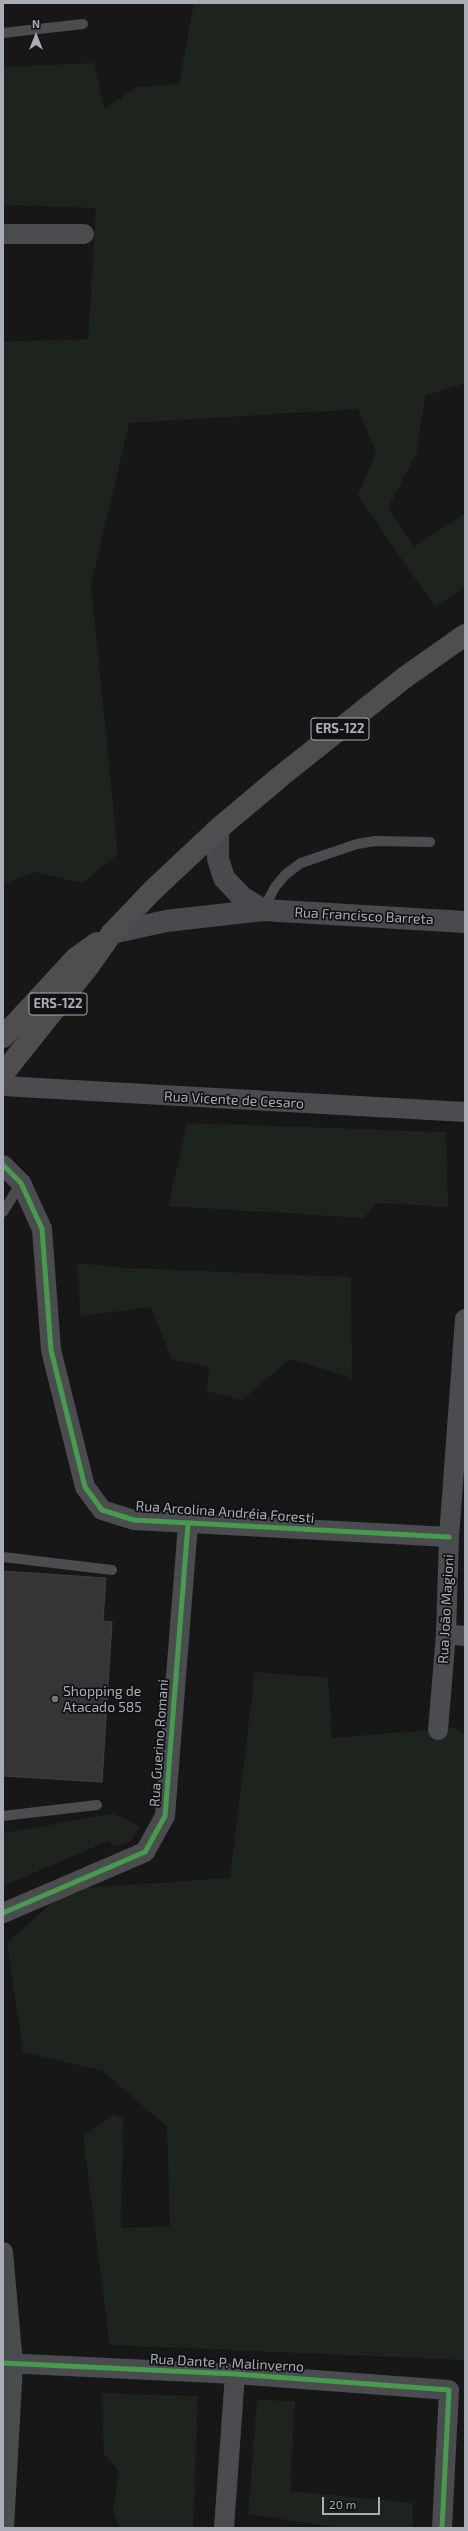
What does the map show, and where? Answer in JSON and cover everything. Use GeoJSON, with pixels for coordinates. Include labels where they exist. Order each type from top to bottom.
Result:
{"type":"FeatureCollection","features":[{"type":"Feature","properties":{"kind":"highway","name":"ERS-122"},"geometry":{"type":"LineString","coordinates":[[3,1037],[76,958],[112,933],[218,829],[398,683],[465,635]]}},
{"type":"Feature","properties":{"kind":"highway","name":"ERS-122"},"geometry":{"type":"LineString","coordinates":[[3,1074],[88,967],[112,933]]}},
{"type":"Feature","properties":{"kind":"street"},"geometry":{"type":"LineString","coordinates":[[3,234],[84,234]]}},
{"type":"Feature","properties":{"kind":"street","name":"Rua Francisco Barreta"},"geometry":{"type":"LineString","coordinates":[[218,829],[218,859],[224,878],[242,897],[263,910]]}},
{"type":"Feature","properties":{"kind":"street","name":"Rua Francisco Barreta"},"geometry":{"type":"LineString","coordinates":[[112,933],[189,918],[263,910],[465,922]]}},
{"type":"Feature","properties":{"kind":"street","name":"Rua Vicente de Cesaro"},"geometry":{"type":"LineString","coordinates":[[3,1086],[465,1112]]}},
{"type":"Feature","properties":{"kind":"street","name":"Rua Arcolina Andréia Foresti"},"geometry":{"type":"LineString","coordinates":[[3,1165],[20,1183],[42,1229],[51,1350],[85,1487],[102,1510],[134,1520],[449,1537]]}},
{"type":"Feature","properties":{"kind":"street","name":"Rua João Magioni"},"geometry":{"type":"LineString","coordinates":[[438,1730],[456,1635],[449,1537],[465,1319]]}},
{"type":"Feature","properties":{"kind":"street","name":"Rua Guerino Romani"},"geometry":{"type":"LineString","coordinates":[[3,1913],[145,1852],[165,1816],[188,1524]]}},
{"type":"Feature","properties":{"kind":"street"},"geometry":{"type":"LineString","coordinates":[[3,2252],[8,2363],[4,2528]]}},
{"type":"Feature","properties":{"kind":"street","name":"Rua Dante P. Malinverno"},"geometry":{"type":"LineString","coordinates":[[8,2363],[235,2374],[449,2390],[442,2528]]}},
{"type":"Feature","properties":{"kind":"street"},"geometry":{"type":"LineString","coordinates":[[224,2528],[235,2374]]}},
{"type":"Feature","properties":{"kind":"lane"},"geometry":{"type":"LineString","coordinates":[[3,33],[83,24]]}},
{"type":"Feature","properties":{"kind":"lane"},"geometry":{"type":"LineString","coordinates":[[263,910],[275,887],[286,874],[301,863],[357,844],[375,841],[430,842]]}},
{"type":"Feature","properties":{"kind":"lane"},"geometry":{"type":"LineString","coordinates":[[3,1212],[20,1183]]}},
{"type":"Feature","properties":{"kind":"lane"},"geometry":{"type":"LineString","coordinates":[[3,1557],[112,1570]]}},
{"type":"Feature","properties":{"kind":"lane"},"geometry":{"type":"LineString","coordinates":[[3,1816],[97,1805]]}},
{"type":"Feature","properties":{"kind":"shaded area"},"geometry":{"type":"Polygon","coordinates":[[[194,3],[465,3],[465,383],[425,396],[417,452],[388,508],[414,546],[465,514],[465,587],[435,607],[358,496],[376,452],[358,409],[129,423],[91,586],[118,854],[82,883],[35,872],[3,884],[3,342],[88,339],[96,208],[3,205],[3,67],[94,63],[104,109],[137,87],[179,84],[194,3]]]}},
{"type":"Feature","properties":{"kind":"shaded area"},"geometry":{"type":"Polygon","coordinates":[[[187,1123],[446,1132],[448,1207],[376,1203],[364,1218],[168,1206],[187,1123]]]}},
{"type":"Feature","properties":{"kind":"shaded area"},"geometry":{"type":"Polygon","coordinates":[[[77,1263],[124,1268],[351,1277],[352,1378],[290,1359],[242,1400],[207,1391],[209,1367],[172,1360],[151,1307],[81,1316],[77,1263]]]}},
{"type":"Feature","properties":{"kind":"shaded area"},"geometry":{"type":"Polygon","coordinates":[[[255,1672],[328,1678],[332,1738],[454,1728],[465,1734],[465,2360],[110,2345],[83,2136],[114,2114],[123,2118],[121,2228],[170,2226],[167,2127],[103,2071],[23,2052],[7,1943],[67,1889],[230,1878],[255,1672]]]}},
{"type":"Feature","properties":{"kind":"shaded area"},"geometry":{"type":"Polygon","coordinates":[[[112,1814],[122,1817],[140,1827],[130,1842],[115,1846],[108,1841],[3,1886],[3,1833],[112,1814]]]}},
{"type":"Feature","properties":{"kind":"shaded area"},"geometry":{"type":"Polygon","coordinates":[[[102,2393],[198,2396],[193,2528],[120,2528],[113,2511],[119,2472],[104,2454],[102,2393]]]}},
{"type":"Feature","properties":{"kind":"shaded area"},"geometry":{"type":"Polygon","coordinates":[[[257,2400],[295,2401],[290,2491],[413,2503],[413,2528],[339,2528],[248,2514],[257,2400]]]}},
{"type":"Feature","properties":{"kind":"building","name":"Shopping de Atacado 585"},"geometry":{"type":"Polygon","coordinates":[[[3,1571],[106,1578],[103,1621],[112,1622],[102,1782],[3,1776],[3,1571]]]}},
{"type":"Feature","properties":{"kind":"cycle path"},"geometry":{"type":"LineString","coordinates":[[3,1165],[21,1183],[42,1229],[51,1350],[85,1487],[102,1510],[134,1520],[449,1537]]}},
{"type":"Feature","properties":{"kind":"cycle path"},"geometry":{"type":"LineString","coordinates":[[3,1913],[145,1852],[165,1816],[188,1524]]}},
{"type":"Feature","properties":{"kind":"cycle path"},"geometry":{"type":"LineString","coordinates":[[3,2363],[235,2374],[449,2390],[442,2528]]}},
{"type":"Feature","properties":{"kind":"place","name":"Shopping de Atacado 585"},"geometry":{"type":"Point","coordinates":[55,1699]}}]}
